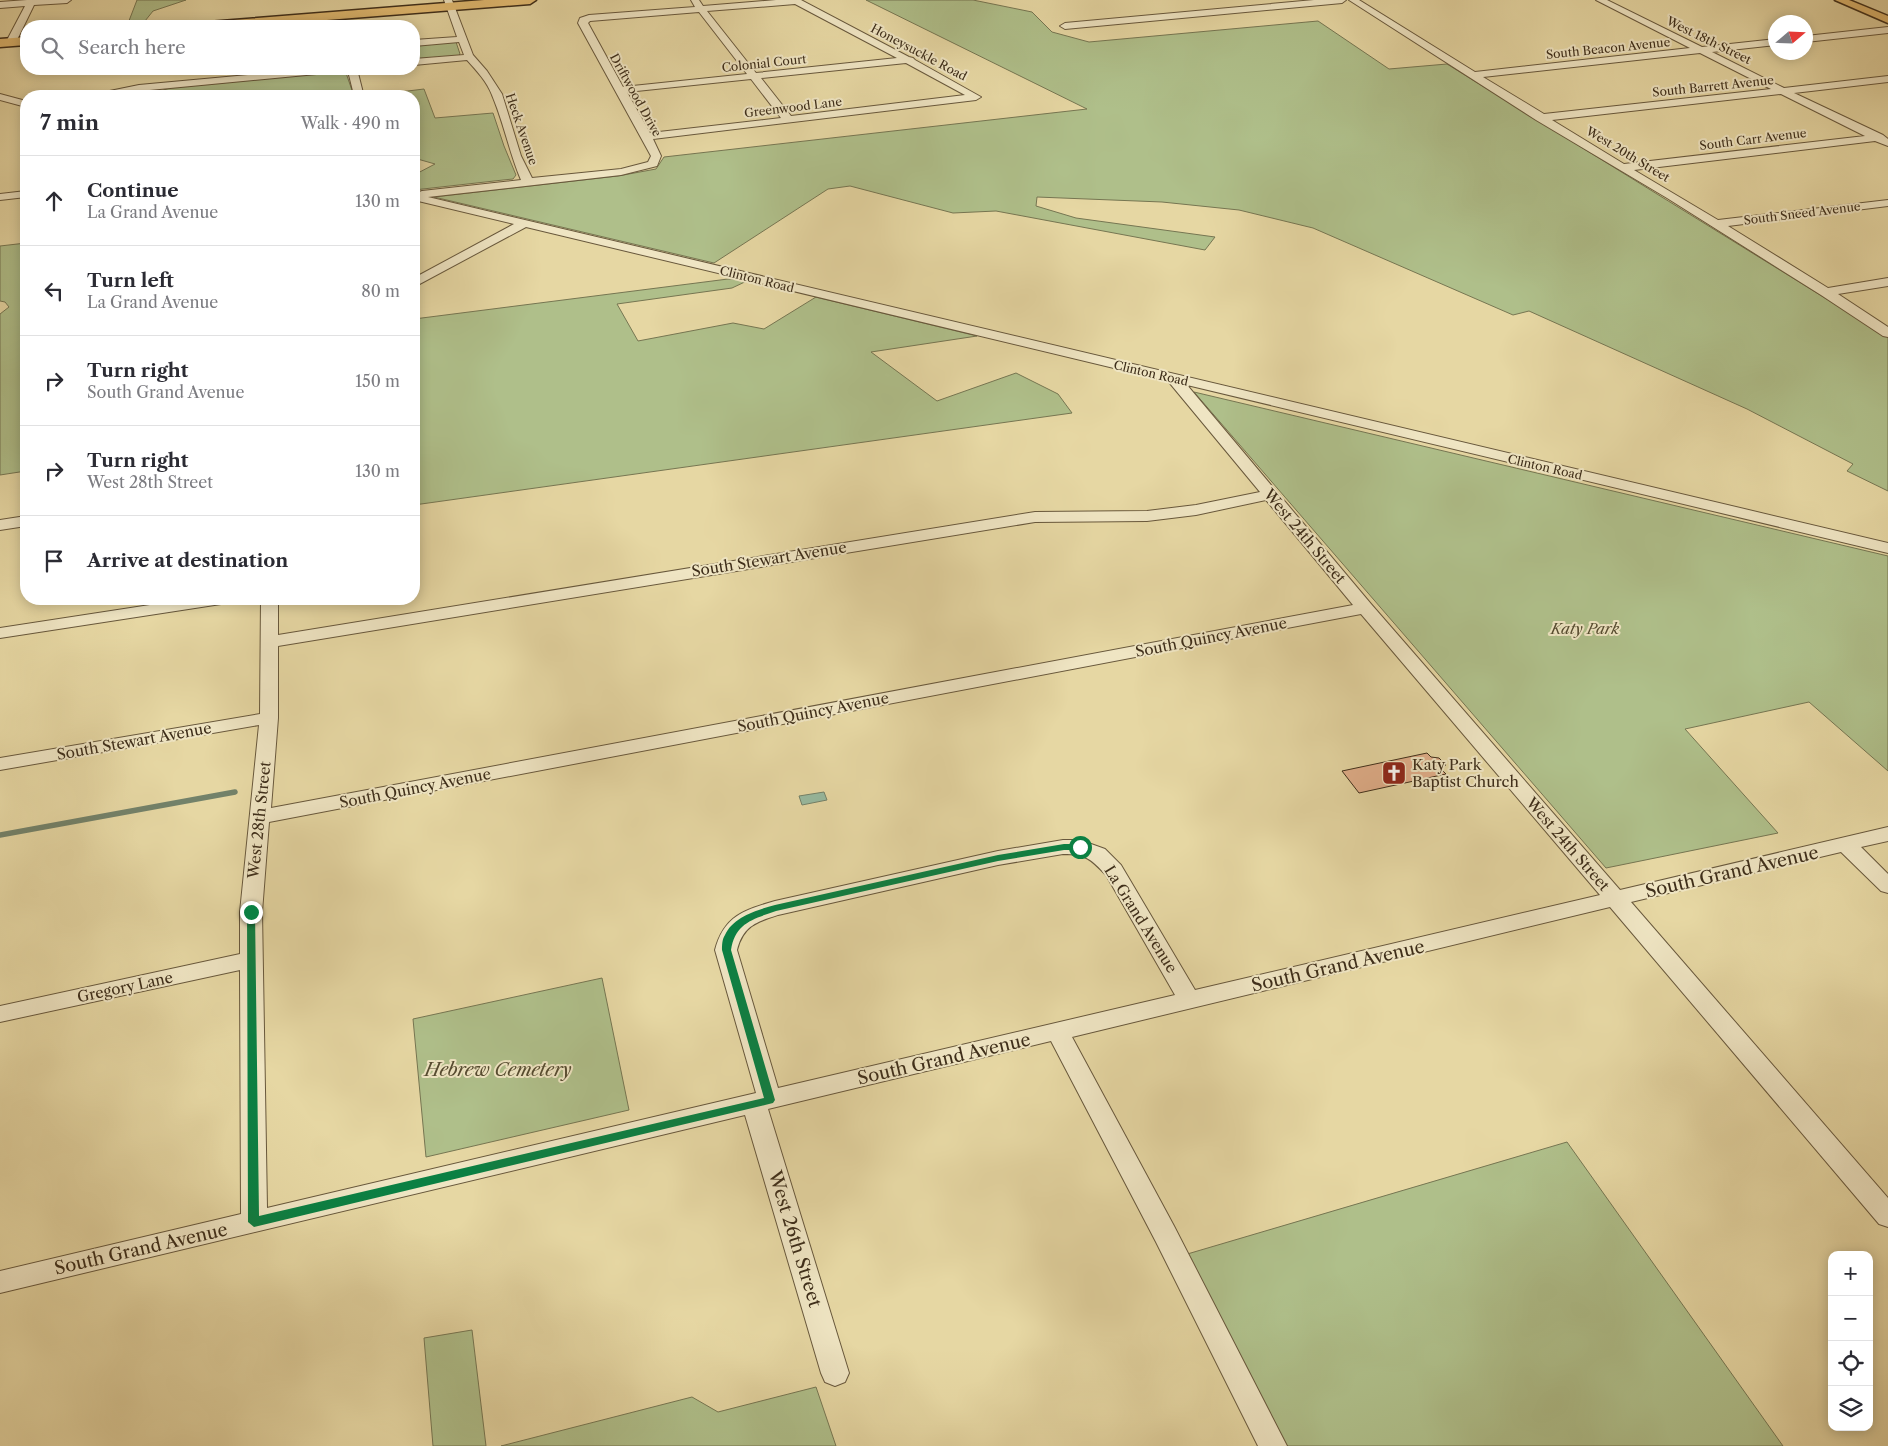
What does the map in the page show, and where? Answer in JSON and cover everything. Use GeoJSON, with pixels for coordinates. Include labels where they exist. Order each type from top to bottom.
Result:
{"type":"FeatureCollection","features":[{"type":"Feature","properties":{"kind":"highway"},"geometry":{"type":"LineString","coordinates":[[271,20],[449,3],[530,0]]}},
{"type":"Feature","properties":{"kind":"highway"},"geometry":{"type":"LineString","coordinates":[[6,43],[20,42]]}},
{"type":"Feature","properties":{"kind":"main road"},"geometry":{"type":"LineString","coordinates":[[1840,0],[1888,20]]}},
{"type":"Feature","properties":{"kind":"main road"},"geometry":{"type":"LineString","coordinates":[[1865,0],[1888,10]]}},
{"type":"Feature","properties":{"kind":"street"},"geometry":{"type":"LineString","coordinates":[[0,5],[31,1],[67,0]]}},
{"type":"Feature","properties":{"kind":"street"},"geometry":{"type":"LineString","coordinates":[[1065,26],[1342,0]]}},
{"type":"Feature","properties":{"kind":"street","name":"West 20th Street"},"geometry":{"type":"LineString","coordinates":[[1353,0],[1540,118],[1826,292],[1888,333]]}},
{"type":"Feature","properties":{"kind":"street","name":"West 18th Street"},"geometry":{"type":"LineString","coordinates":[[1600,0],[1883,137],[1888,143]]}},
{"type":"Feature","properties":{"kind":"street"},"geometry":{"type":"LineString","coordinates":[[6,43],[31,1]]}},
{"type":"Feature","properties":{"kind":"street"},"geometry":{"type":"LineString","coordinates":[[698,4],[792,1],[799,2],[820,13]]}},
{"type":"Feature","properties":{"kind":"street","name":"Heck Avenue"},"geometry":{"type":"LineString","coordinates":[[449,3],[461,39],[470,57],[484,73],[497,94],[516,156],[528,182]]}},
{"type":"Feature","properties":{"kind":"street"},"geometry":{"type":"LineString","coordinates":[[698,4],[788,120]]}},
{"type":"Feature","properties":{"kind":"street","name":"Driftwood Drive"},"geometry":{"type":"LineString","coordinates":[[653,164],[656,156],[647,137],[583,23],[585,19],[698,4]]}},
{"type":"Feature","properties":{"kind":"street","name":"Honeysuckle Road"},"geometry":{"type":"LineString","coordinates":[[820,13],[976,97],[942,102]]}},
{"type":"Feature","properties":{"kind":"street"},"geometry":{"type":"LineString","coordinates":[[1813,38],[1888,30]]}},
{"type":"Feature","properties":{"kind":"street"},"geometry":{"type":"LineString","coordinates":[[420,42],[461,39]]}},
{"type":"Feature","properties":{"kind":"street","name":"South Beacon Avenue"},"geometry":{"type":"LineString","coordinates":[[1473,75],[1768,43]]}},
{"type":"Feature","properties":{"kind":"street"},"geometry":{"type":"LineString","coordinates":[[420,61],[470,57]]}},
{"type":"Feature","properties":{"kind":"street","name":"Colonial Court"},"geometry":{"type":"LineString","coordinates":[[620,90],[910,60]]}},
{"type":"Feature","properties":{"kind":"street"},"geometry":{"type":"LineString","coordinates":[[125,90],[281,75]]}},
{"type":"Feature","properties":{"kind":"street"},"geometry":{"type":"LineString","coordinates":[[354,75],[357,90]]}},
{"type":"Feature","properties":{"kind":"street","name":"South Barrett Avenue"},"geometry":{"type":"LineString","coordinates":[[1540,118],[1888,79]]}},
{"type":"Feature","properties":{"kind":"street"},"geometry":{"type":"LineString","coordinates":[[0,97],[20,102]]}},
{"type":"Feature","properties":{"kind":"street","name":"Greenwood Lane"},"geometry":{"type":"LineString","coordinates":[[647,137],[942,102]]}},
{"type":"Feature","properties":{"kind":"street","name":"South Carr Avenue"},"geometry":{"type":"LineString","coordinates":[[1622,168],[1883,137]]}},
{"type":"Feature","properties":{"kind":"street"},"geometry":{"type":"LineString","coordinates":[[420,195],[621,172],[653,164]]}},
{"type":"Feature","properties":{"kind":"street"},"geometry":{"type":"LineString","coordinates":[[0,197],[20,195]]}},
{"type":"Feature","properties":{"kind":"street","name":"Clinton Road"},"geometry":{"type":"LineString","coordinates":[[420,197],[1888,548]]}},
{"type":"Feature","properties":{"kind":"street","name":"South Sneed Avenue"},"geometry":{"type":"LineString","coordinates":[[1716,224],[1888,202]]}},
{"type":"Feature","properties":{"kind":"street"},"geometry":{"type":"LineString","coordinates":[[420,280],[525,223]]}},
{"type":"Feature","properties":{"kind":"street"},"geometry":{"type":"LineString","coordinates":[[1826,292],[1888,282]]}},
{"type":"Feature","properties":{"kind":"street","name":"West 24th Street"},"geometry":{"type":"LineString","coordinates":[[1174,379],[1365,608],[1888,1216]]}},
{"type":"Feature","properties":{"kind":"street","name":"South Stewart Avenue"},"geometry":{"type":"LineString","coordinates":[[269,642],[1035,517],[1147,516],[1196,510],[1271,494]]}},
{"type":"Feature","properties":{"kind":"street"},"geometry":{"type":"LineString","coordinates":[[0,525],[20,522]]}},
{"type":"Feature","properties":{"kind":"street"},"geometry":{"type":"LineString","coordinates":[[0,633],[182,605]]}},
{"type":"Feature","properties":{"kind":"street","name":"West 28th Street"},"geometry":{"type":"LineString","coordinates":[[254,1222],[251,912],[269,718],[269,605]]}},
{"type":"Feature","properties":{"kind":"street","name":"South Quincy Avenue"},"geometry":{"type":"LineString","coordinates":[[260,817],[1365,608]]}},
{"type":"Feature","properties":{"kind":"street","name":"South Stewart Avenue"},"geometry":{"type":"LineString","coordinates":[[0,764],[269,718]]}},
{"type":"Feature","properties":{"kind":"street","name":"South Grand Avenue"},"geometry":{"type":"LineString","coordinates":[[0,1282],[1888,834]]}},
{"type":"Feature","properties":{"kind":"street"},"geometry":{"type":"LineString","coordinates":[[1846,845],[1888,886]]}},
{"type":"Feature","properties":{"kind":"street","name":"La Grand Avenue"},"geometry":{"type":"LineString","coordinates":[[762,1102],[726,950],[729,936],[738,924],[752,916],[775,908],[998,858],[1064,847],[1080,847],[1098,854],[1114,870],[1190,1001]]}},
{"type":"Feature","properties":{"kind":"street","name":"Gregory Lane"},"geometry":{"type":"LineString","coordinates":[[0,1014],[251,960]]}},
{"type":"Feature","properties":{"kind":"street"},"geometry":{"type":"LineString","coordinates":[[1057,1032],[1076,1064],[1165,1234],[1273,1446]]}},
{"type":"Feature","properties":{"kind":"street","name":"West 26th Street"},"geometry":{"type":"LineString","coordinates":[[762,1102],[835,1373]]}},
{"type":"Feature","properties":{"kind":"green space"},"geometry":{"type":"Polygon","coordinates":[[[137,0],[186,0],[153,11],[146,20],[129,20],[137,0]]]}},
{"type":"Feature","properties":{"kind":"green space"},"geometry":{"type":"Polygon","coordinates":[[[866,0],[973,0],[1032,12],[1052,32],[1089,42],[1318,21],[1389,69],[1447,64],[1888,337],[1888,491],[1847,471],[1853,464],[1747,409],[1529,311],[1513,315],[1313,228],[1239,210],[1162,202],[1037,197],[1036,206],[1076,218],[1215,237],[1205,250],[996,211],[953,213],[850,186],[828,189],[714,263],[434,197],[618,176],[656,169],[664,157],[1087,109],[866,0]]]}},
{"type":"Feature","properties":{"kind":"green space"},"geometry":{"type":"Polygon","coordinates":[[[456,42],[460,54],[458,56],[420,60],[420,45],[456,42]]]}},
{"type":"Feature","properties":{"kind":"green space"},"geometry":{"type":"Polygon","coordinates":[[[290,75],[347,75],[352,90],[167,90],[157,87],[290,75]]]}},
{"type":"Feature","properties":{"kind":"green space"},"geometry":{"type":"Polygon","coordinates":[[[424,89],[435,118],[493,113],[516,175],[513,179],[420,189],[420,172],[435,164],[420,160],[420,90],[416,90],[424,89]]]}},
{"type":"Feature","properties":{"kind":"green space"},"geometry":{"type":"Polygon","coordinates":[[[20,244],[20,472],[0,475],[0,314],[9,307],[5,302],[0,301],[0,246],[20,244]]]}},
{"type":"Feature","properties":{"kind":"green space"},"geometry":{"type":"Polygon","coordinates":[[[728,279],[749,280],[732,288],[617,304],[638,341],[733,323],[764,329],[816,297],[977,336],[871,352],[937,401],[1016,373],[1058,394],[1072,413],[420,504],[420,318],[728,279]]]}},
{"type":"Feature","properties":{"kind":"green space","name":"Katy Park"},"geometry":{"type":"Polygon","coordinates":[[[1194,392],[1888,556],[1888,771],[1809,702],[1685,729],[1778,833],[1606,868],[1194,392]]]}},
{"type":"Feature","properties":{"kind":"green space","name":"Hebrew Cemetery"},"geometry":{"type":"Polygon","coordinates":[[[602,978],[629,1110],[426,1157],[413,1019],[602,978]]]}},
{"type":"Feature","properties":{"kind":"green space"},"geometry":{"type":"Polygon","coordinates":[[[1567,1142],[1783,1446],[1260,1446],[1167,1260],[1567,1142]]]}},
{"type":"Feature","properties":{"kind":"green space"},"geometry":{"type":"Polygon","coordinates":[[[472,1330],[486,1446],[433,1446],[424,1338],[472,1330]]]}},
{"type":"Feature","properties":{"kind":"green space"},"geometry":{"type":"Polygon","coordinates":[[[816,1387],[836,1446],[501,1446],[692,1397],[718,1412],[816,1387]]]}},
{"type":"Feature","properties":{"kind":"shaded area"},"geometry":{"type":"Polygon","coordinates":[[[824,792],[827,800],[802,805],[799,796],[824,792]]]}},
{"type":"Feature","properties":{"kind":"building","name":"Katy Park Baptist Church"},"geometry":{"type":"Polygon","coordinates":[[[1427,753],[1431,757],[1439,758],[1446,765],[1441,769],[1446,774],[1359,793],[1342,771],[1427,753]]]}},
{"type":"Feature","properties":{"kind":"waterway"},"geometry":{"type":"LineString","coordinates":[[0,835],[235,792]]}},
{"type":"Feature","properties":{"kind":"place","name":"Katy Park Baptist Church"},"geometry":{"type":"Point","coordinates":[1394,773]}},
{"type":"Feature","properties":{"kind":"route"},"geometry":{"type":"LineString","coordinates":[[251,912],[254,1222],[770,1100],[726,950],[729,936],[738,924],[752,916],[775,908],[998,858],[1064,847],[1080,847]]}}]}
